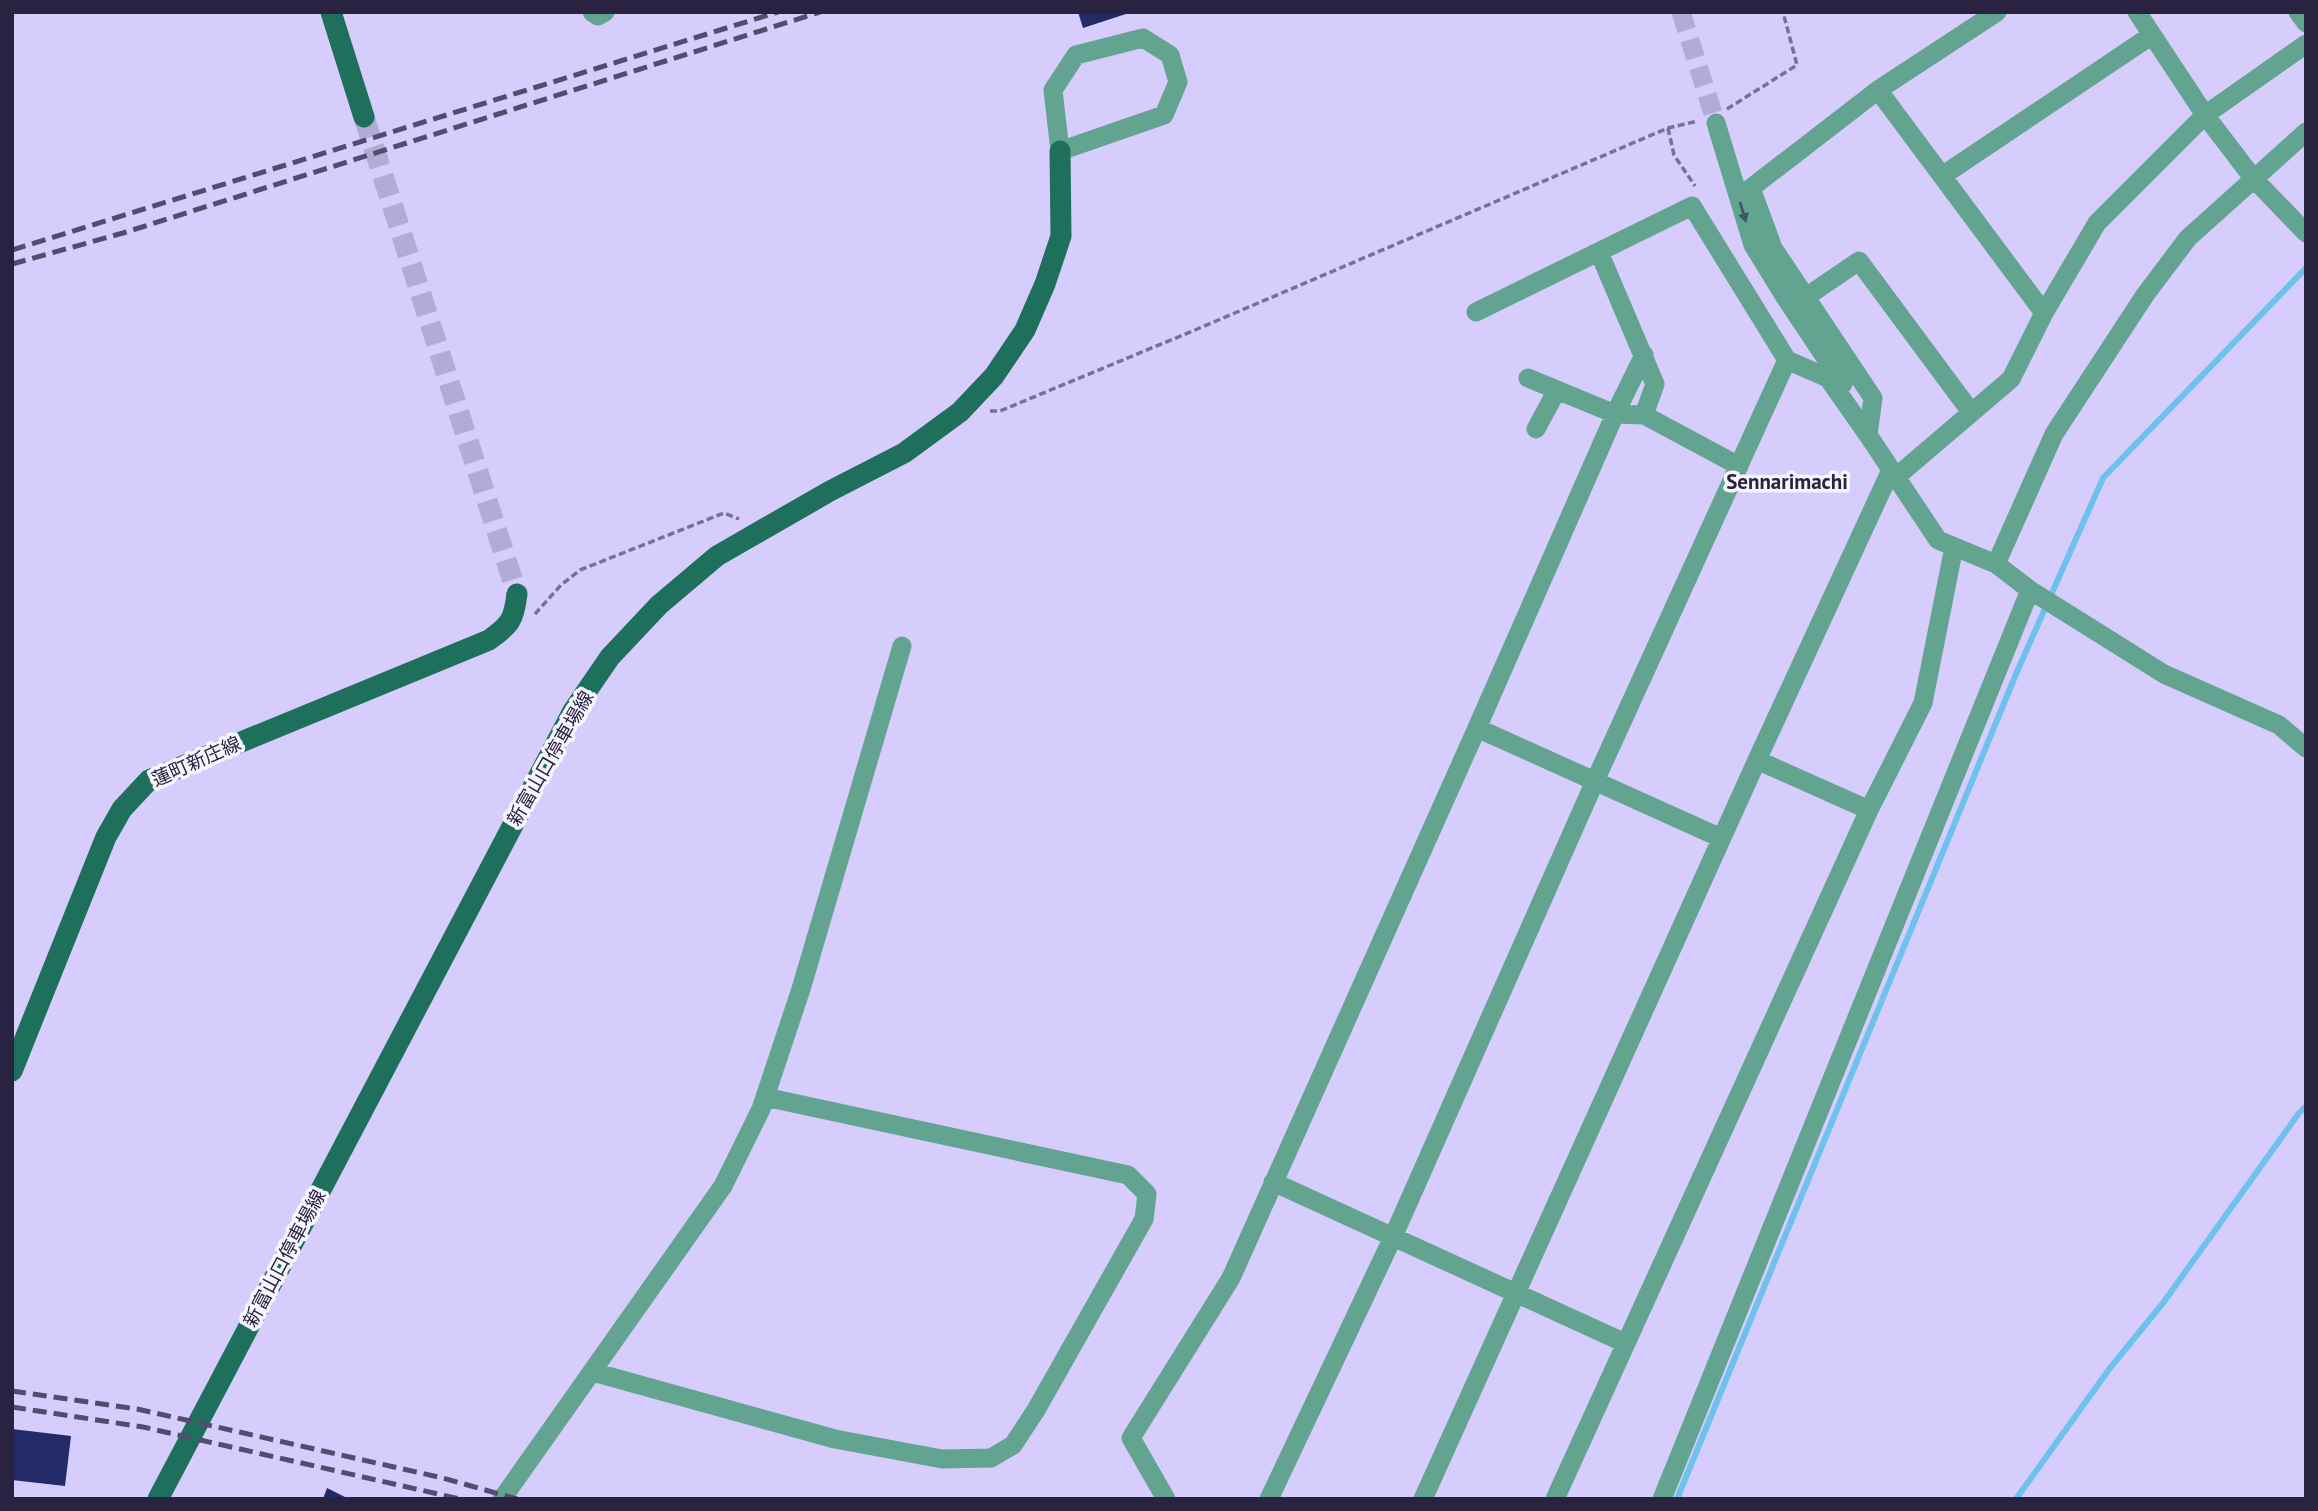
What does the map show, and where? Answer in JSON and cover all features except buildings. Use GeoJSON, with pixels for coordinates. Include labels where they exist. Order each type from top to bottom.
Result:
{"type":"FeatureCollection","features":[{"type":"Feature","properties":{"kind":"main road"},"geometry":{"type":"LineString","coordinates":[[331,12],[364,117]]}},
{"type":"Feature","properties":{"kind":"main road","name":"新富山口停車場線"},"geometry":{"type":"LineString","coordinates":[[158,1499],[573,711],[610,657],[659,605],[717,556],[830,491],[904,453],[960,412],[994,376],[1025,330],[1045,284],[1060,236],[1060,151]]}},
{"type":"Feature","properties":{"kind":"main road","name":"蓮町新庄線"},"geometry":{"type":"LineString","coordinates":[[12,1071],[106,837],[122,809],[149,780],[489,640],[508,627],[515,613],[517,594]]}},
{"type":"Feature","properties":{"kind":"street"},"geometry":{"type":"LineString","coordinates":[[592,12],[598,16],[605,12]]}},
{"type":"Feature","properties":{"kind":"street"},"geometry":{"type":"LineString","coordinates":[[1869,429],[1873,398],[1773,248],[1751,188],[1878,90],[1997,12]]}},
{"type":"Feature","properties":{"kind":"street"},"geometry":{"type":"LineString","coordinates":[[2137,12],[2204,115],[2253,178],[2306,233]]}},
{"type":"Feature","properties":{"kind":"street"},"geometry":{"type":"LineString","coordinates":[[2298,12],[2306,23]]}},
{"type":"Feature","properties":{"kind":"street"},"geometry":{"type":"LineString","coordinates":[[1942,176],[2152,35]]}},
{"type":"Feature","properties":{"kind":"street"},"geometry":{"type":"LineString","coordinates":[[1143,38],[1170,55],[1178,82],[1164,115],[1060,151],[1053,90],[1076,55],[1143,38]]}},
{"type":"Feature","properties":{"kind":"street"},"geometry":{"type":"LineString","coordinates":[[1423,1499],[1756,760],[1894,474],[2011,379],[2097,223],[2204,115],[2306,44]]}},
{"type":"Feature","properties":{"kind":"street"},"geometry":{"type":"LineString","coordinates":[[1878,90],[2045,313]]}},
{"type":"Feature","properties":{"kind":"street"},"geometry":{"type":"LineString","coordinates":[[1714,118],[1753,245],[1869,429],[1894,474],[1938,540],[1996,564],[2030,590],[2164,674],[2279,725],[2306,748]]}},
{"type":"Feature","properties":{"kind":"street"},"geometry":{"type":"LineString","coordinates":[[1996,564],[2054,434],[2145,295],[2188,238],[2306,132]]}},
{"type":"Feature","properties":{"kind":"street"},"geometry":{"type":"LineString","coordinates":[[1476,312],[1692,206],[1787,360],[1828,377],[1869,429]]}},
{"type":"Feature","properties":{"kind":"street"},"geometry":{"type":"LineString","coordinates":[[1599,252],[1656,384],[1644,415]]}},
{"type":"Feature","properties":{"kind":"street"},"geometry":{"type":"LineString","coordinates":[[1806,297],[1859,261],[1971,412]]}},
{"type":"Feature","properties":{"kind":"street"},"geometry":{"type":"LineString","coordinates":[[1166,1499],[1131,1438],[1231,1278],[1478,729],[1615,414],[1644,355]]}},
{"type":"Feature","properties":{"kind":"street"},"geometry":{"type":"LineString","coordinates":[[1269,1499],[1393,1237],[1595,781],[1787,360]]}},
{"type":"Feature","properties":{"kind":"street"},"geometry":{"type":"LineString","coordinates":[[1528,377],[1615,414],[1644,415],[1739,466]]}},
{"type":"Feature","properties":{"kind":"street"},"geometry":{"type":"LineString","coordinates":[[1536,429],[1557,390]]}},
{"type":"Feature","properties":{"kind":"street"},"geometry":{"type":"LineString","coordinates":[[1555,1499],[1869,810],[1923,703],[1954,547]]}},
{"type":"Feature","properties":{"kind":"street"},"geometry":{"type":"LineString","coordinates":[[1662,1499],[2030,590]]}},
{"type":"Feature","properties":{"kind":"street"},"geometry":{"type":"LineString","coordinates":[[502,1499],[723,1186],[761,1109],[801,989],[902,646]]}},
{"type":"Feature","properties":{"kind":"street"},"geometry":{"type":"LineString","coordinates":[[1478,729],[1721,838]]}},
{"type":"Feature","properties":{"kind":"street"},"geometry":{"type":"LineString","coordinates":[[1756,760],[1869,810]]}},
{"type":"Feature","properties":{"kind":"street"},"geometry":{"type":"LineString","coordinates":[[593,1372],[835,1439],[942,1459],[991,1458],[1013,1445],[1036,1410],[1144,1220],[1147,1194],[1128,1175],[765,1097]]}},
{"type":"Feature","properties":{"kind":"street"},"geometry":{"type":"LineString","coordinates":[[1273,1182],[1625,1343]]}},
{"type":"Feature","properties":{"kind":"path"},"geometry":{"type":"LineString","coordinates":[[960,412],[1000,411],[1668,128],[1714,118],[1797,65],[1783,12]]}},
{"type":"Feature","properties":{"kind":"waterway"},"geometry":{"type":"LineString","coordinates":[[1677,1499],[2016,674],[2103,478],[2306,268]]}},
{"type":"Feature","properties":{"kind":"waterway"},"geometry":{"type":"LineString","coordinates":[[2016,1499],[2110,1368],[2163,1303],[2306,1106]]}},
{"type":"Feature","properties":{"kind":"tunnel"},"geometry":{"type":"LineString","coordinates":[[1681,12],[1716,123]]}},
{"type":"Feature","properties":{"kind":"tunnel"},"geometry":{"type":"LineString","coordinates":[[364,117],[517,594]]}},
{"type":"Feature","properties":{"kind":"railway"},"geometry":{"type":"LineString","coordinates":[[12,250],[778,12]]}},
{"type":"Feature","properties":{"kind":"railway"},"geometry":{"type":"LineString","coordinates":[[12,264],[123,233],[820,12]]}},
{"type":"Feature","properties":{"kind":"railway"},"geometry":{"type":"LineString","coordinates":[[12,1391],[137,1409],[443,1478],[517,1499]]}},
{"type":"Feature","properties":{"kind":"railway"},"geometry":{"type":"LineString","coordinates":[[12,1407],[143,1427],[460,1499]]}},
{"type":"Feature","properties":{"kind":"district","name":"Sennarimachi"},"geometry":{"type":"Point","coordinates":[1787,482]}}]}
